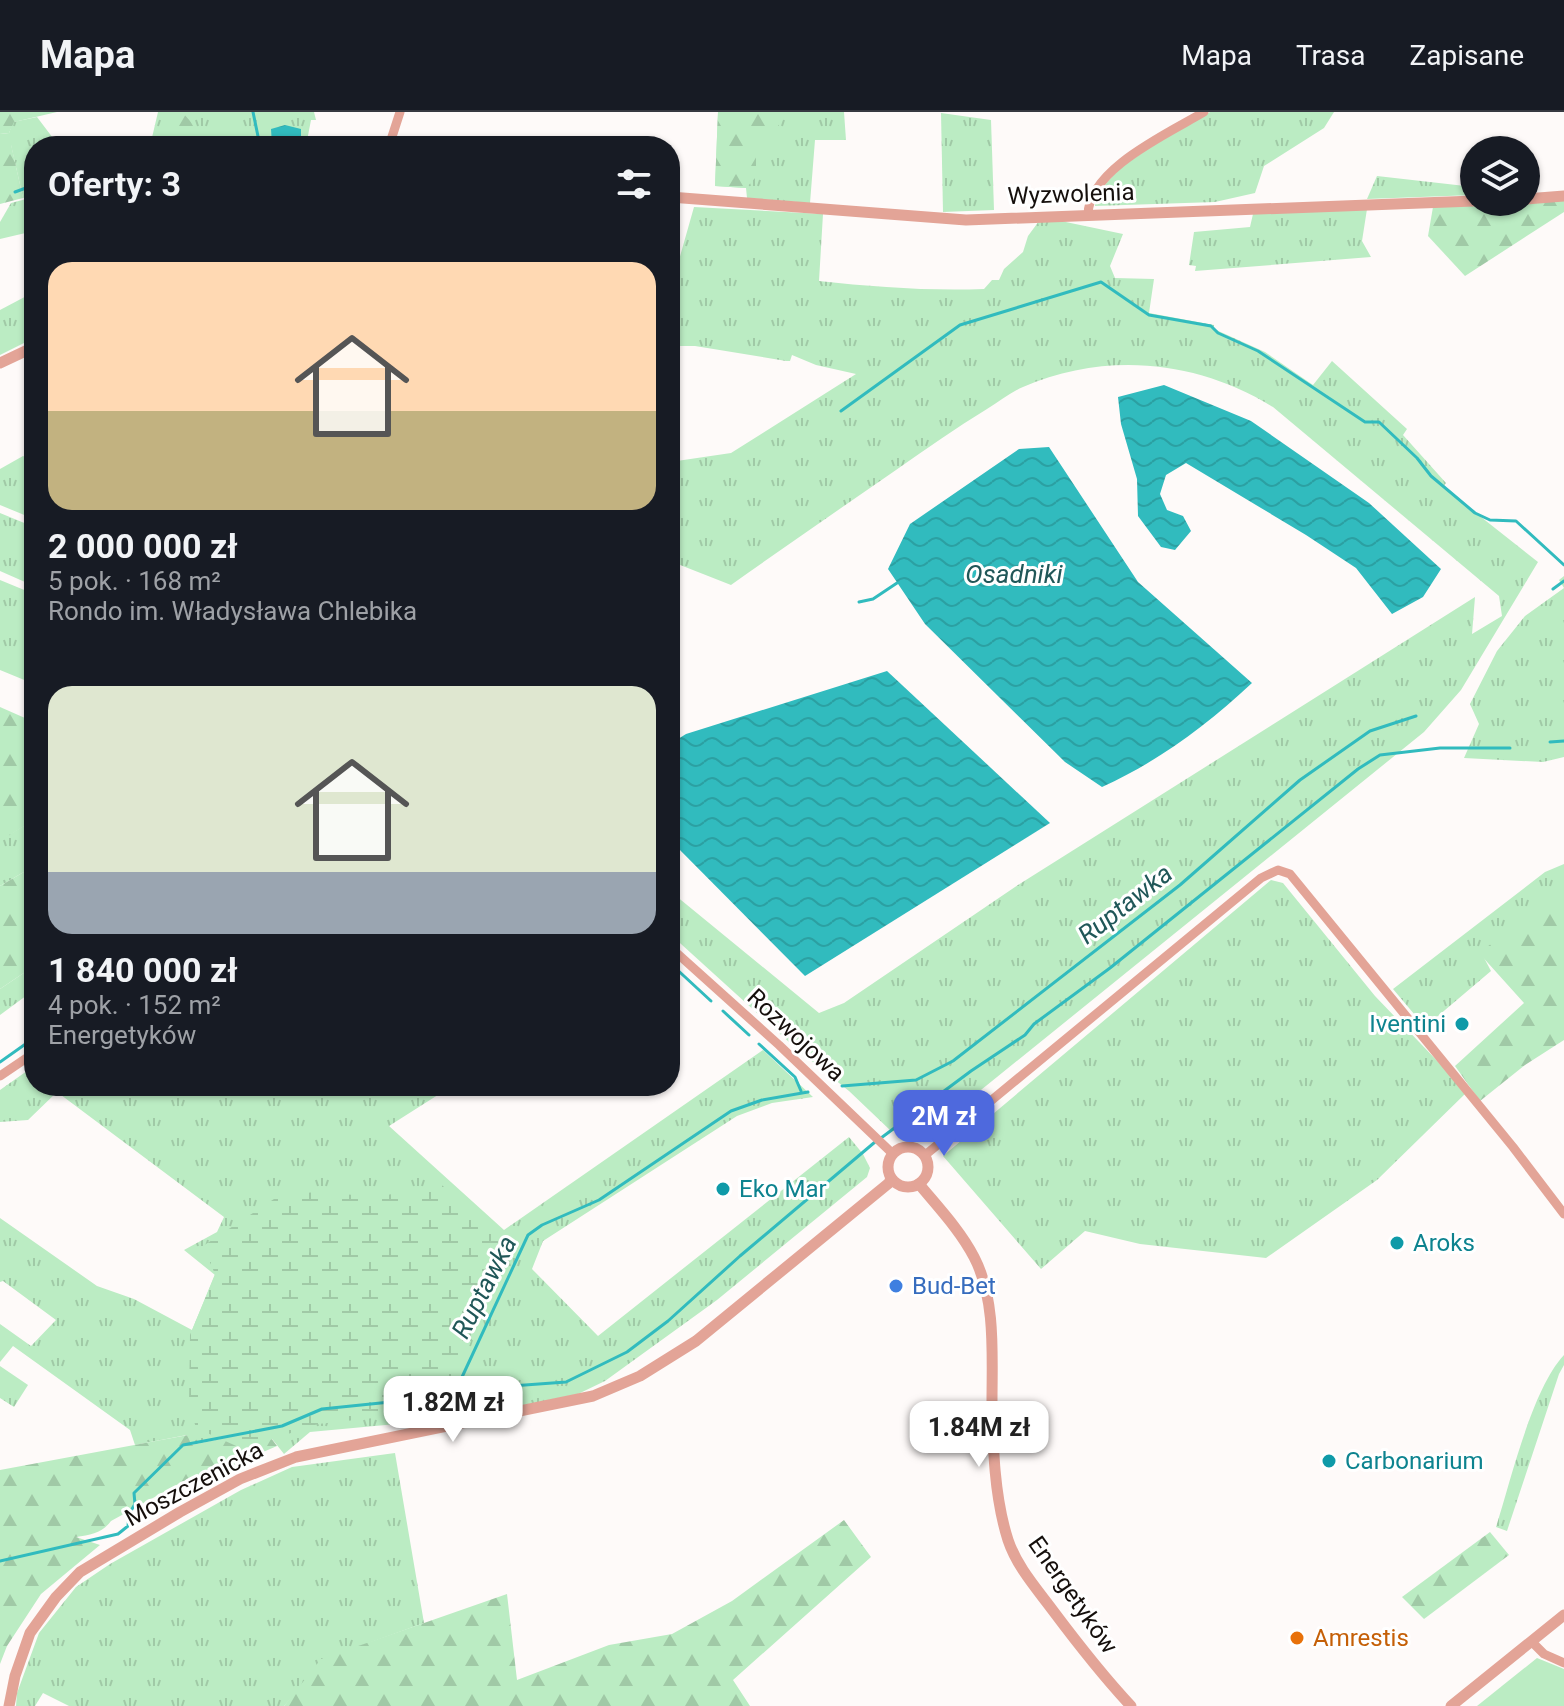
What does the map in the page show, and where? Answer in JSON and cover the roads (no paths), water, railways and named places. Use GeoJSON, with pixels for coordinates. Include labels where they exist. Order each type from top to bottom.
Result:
{"type":"FeatureCollection","features":[{"type":"Feature","properties":{"kind":"street"},"geometry":{"type":"LineString","coordinates":[[392,136],[400,112]]}},
{"type":"Feature","properties":{"kind":"street"},"geometry":{"type":"LineString","coordinates":[[1088,215],[1090,197],[1116,168],[1204,112]]}},
{"type":"Feature","properties":{"kind":"street"},"geometry":{"type":"LineString","coordinates":[[1540,198],[1564,196]]}},
{"type":"Feature","properties":{"kind":"street","name":"Wyzwolenia"},"geometry":{"type":"LineString","coordinates":[[680,198],[966,220],[1460,202]]}},
{"type":"Feature","properties":{"kind":"street"},"geometry":{"type":"LineString","coordinates":[[0,363],[24,352]]}},
{"type":"Feature","properties":{"kind":"street"},"geometry":{"type":"LineString","coordinates":[[924,1156],[1261,878],[1278,870],[1290,874],[1564,1214]]}},
{"type":"Feature","properties":{"kind":"street","name":"Rozwojowa"},"geometry":{"type":"LineString","coordinates":[[680,956],[889,1150]]}},
{"type":"Feature","properties":{"kind":"street"},"geometry":{"type":"LineString","coordinates":[[0,1076],[24,1060]]}},
{"type":"Feature","properties":{"kind":"street"},"geometry":{"type":"LineString","coordinates":[[909,1148],[924,1156],[928,1168],[919,1184],[901,1186],[891,1178],[889,1150],[909,1148]]}},
{"type":"Feature","properties":{"kind":"street","name":"Moszczenicka"},"geometry":{"type":"LineString","coordinates":[[9,1706],[15,1676],[30,1633],[56,1597],[80,1572],[240,1479],[296,1457],[593,1396],[640,1376],[696,1341],[889,1183],[891,1178]]}},
{"type":"Feature","properties":{"kind":"street","name":"Energetyków"},"geometry":{"type":"LineString","coordinates":[[919,1184],[954,1226],[974,1258],[982,1281],[992,1345],[992,1409],[999,1498],[1012,1550],[1035,1587],[1084,1652],[1131,1706]]}},
{"type":"Feature","properties":{"kind":"street"},"geometry":{"type":"LineString","coordinates":[[1451,1706],[1564,1615]]}},
{"type":"Feature","properties":{"kind":"street"},"geometry":{"type":"LineString","coordinates":[[1532,1642],[1544,1654],[1564,1663]]}},
{"type":"Feature","properties":{"kind":"water"},"geometry":{"type":"Polygon","coordinates":[[[285,125],[301,129],[301,136],[271,136],[271,129],[285,125]]]}},
{"type":"Feature","properties":{"kind":"water"},"geometry":{"type":"Polygon","coordinates":[[[1164,385],[1251,421],[1369,503],[1441,569],[1423,597],[1392,614],[1356,568],[1186,463],[1166,475],[1160,494],[1167,510],[1183,516],[1191,531],[1175,550],[1161,547],[1138,516],[1137,479],[1121,424],[1118,397],[1164,385]]]}},
{"type":"Feature","properties":{"kind":"water","name":"Osadniki"},"geometry":{"type":"Polygon","coordinates":[[[1049,447],[1138,582],[1252,683],[1181,741],[1143,766],[1102,787],[1065,762],[925,624],[888,569],[910,524],[1019,449],[1049,447]]]}},
{"type":"Feature","properties":{"kind":"water"},"geometry":{"type":"Polygon","coordinates":[[[887,671],[1050,823],[805,976],[680,850],[680,738],[887,671]]]}},
{"type":"Feature","properties":{"kind":"waterway"},"geometry":{"type":"LineString","coordinates":[[253,112],[258,136]]}},
{"type":"Feature","properties":{"kind":"waterway"},"geometry":{"type":"LineString","coordinates":[[15,192],[24,189]]}},
{"type":"Feature","properties":{"kind":"waterway"},"geometry":{"type":"LineString","coordinates":[[841,411],[960,325],[1101,282],[1149,315],[1211,326],[1218,333],[1258,351],[1365,422],[1379,422],[1417,458],[1431,476],[1475,513],[1490,520],[1516,521],[1564,565]]}},
{"type":"Feature","properties":{"kind":"waterway","name":"Ruptawka"},"geometry":{"type":"LineString","coordinates":[[1553,589],[1564,581]]}},
{"type":"Feature","properties":{"kind":"waterway"},"geometry":{"type":"LineString","coordinates":[[859,602],[873,599],[897,583]]}},
{"type":"Feature","properties":{"kind":"waterway","name":"Ruptawka"},"geometry":{"type":"LineString","coordinates":[[842,1086],[916,1080],[953,1061],[1180,885],[1300,780],[1370,731],[1416,716]]}},
{"type":"Feature","properties":{"kind":"waterway"},"geometry":{"type":"LineString","coordinates":[[1550,742],[1564,741]]}},
{"type":"Feature","properties":{"kind":"waterway"},"geometry":{"type":"LineString","coordinates":[[881,1138],[1025,1035],[1034,1024],[1110,968],[1358,769],[1380,755],[1440,748],[1510,748]]}},
{"type":"Feature","properties":{"kind":"waterway"},"geometry":{"type":"LineString","coordinates":[[680,972],[711,1001]]}},
{"type":"Feature","properties":{"kind":"waterway"},"geometry":{"type":"LineString","coordinates":[[723,1011],[749,1035]]}},
{"type":"Feature","properties":{"kind":"waterway"},"geometry":{"type":"LineString","coordinates":[[759,1044],[795,1077],[801,1091]]}},
{"type":"Feature","properties":{"kind":"waterway"},"geometry":{"type":"LineString","coordinates":[[0,1062],[24,1045]]}},
{"type":"Feature","properties":{"kind":"waterway","name":"Ruptawka"},"geometry":{"type":"LineString","coordinates":[[0,1561],[118,1534],[128,1526],[129,1514],[135,1504],[134,1493],[183,1445],[282,1426],[322,1409],[400,1401],[429,1403],[449,1397],[456,1390],[528,1235],[542,1225],[599,1200],[731,1111],[762,1100],[808,1092]]}},
{"type":"Feature","properties":{"kind":"waterway"},"geometry":{"type":"LineString","coordinates":[[456,1390],[566,1382],[627,1352],[668,1321],[875,1142]]}},
{"type":"Feature","properties":{"kind":"place","name":"Iventini"},"geometry":{"type":"Point","coordinates":[1462,1024]}},
{"type":"Feature","properties":{"kind":"place","name":"Eko Mar"},"geometry":{"type":"Point","coordinates":[723,1189]}},
{"type":"Feature","properties":{"kind":"place","name":"Aroks"},"geometry":{"type":"Point","coordinates":[1397,1243]}},
{"type":"Feature","properties":{"kind":"place","name":"Bud-Bet"},"geometry":{"type":"Point","coordinates":[896,1286]}},
{"type":"Feature","properties":{"kind":"place","name":"Carbonarium"},"geometry":{"type":"Point","coordinates":[1329,1461]}},
{"type":"Feature","properties":{"kind":"place","name":"Amrestis"},"geometry":{"type":"Point","coordinates":[1297,1638]}}]}
